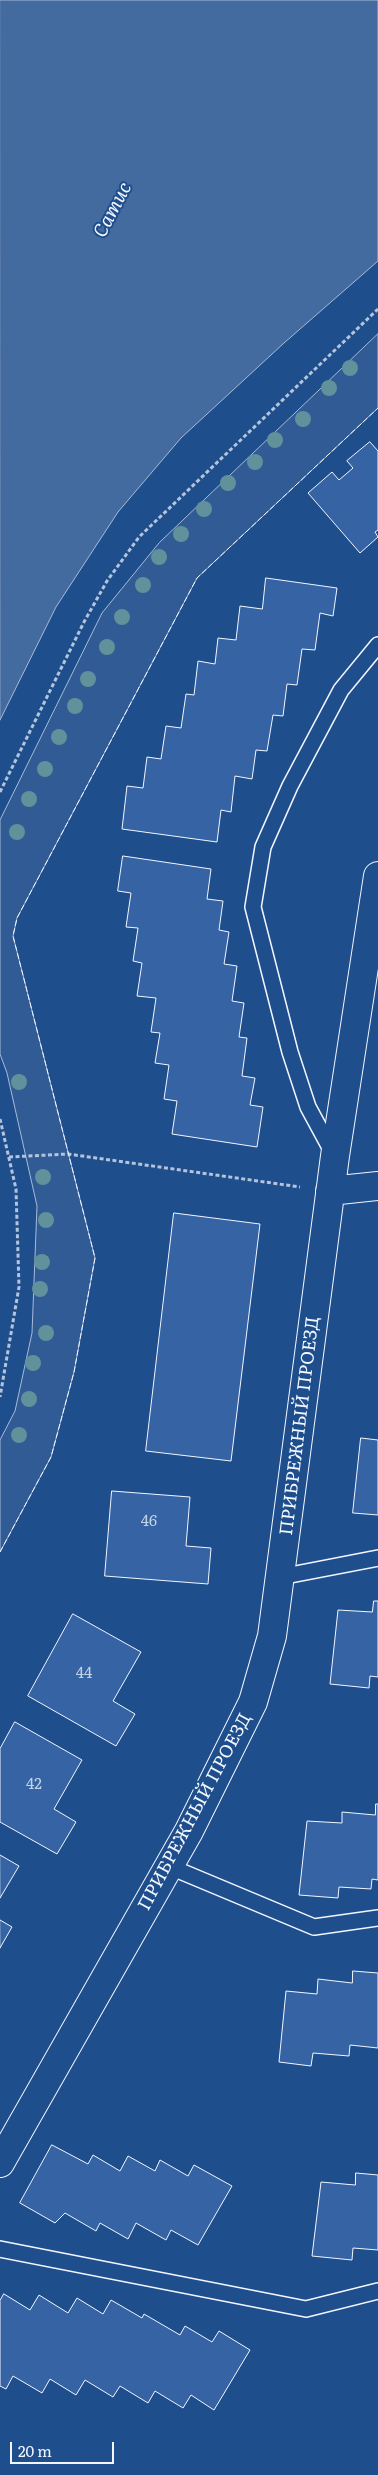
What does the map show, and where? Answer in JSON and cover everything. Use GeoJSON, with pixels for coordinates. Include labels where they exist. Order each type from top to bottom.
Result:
{"type":"FeatureCollection","features":[{"type":"Feature","properties":{"kind":"street","name":"ПРИБРЕЖНЫЙ ПРОЕЗД"},"geometry":{"type":"LineString","coordinates":[[0,2163],[189,1831],[253,1702],[272,1636],[330,1191],[378,876]]}},
{"type":"Feature","properties":{"kind":"street"},"geometry":{"type":"LineString","coordinates":[[330,1191],[378,1186]]}},
{"type":"Feature","properties":{"kind":"lane"},"geometry":{"type":"LineString","coordinates":[[335,1156],[308,1107],[290,1052],[253,907],[264,847],[290,786],[341,690],[378,645]]}},
{"type":"Feature","properties":{"kind":"lane"},"geometry":{"type":"LineString","coordinates":[[280,1577],[378,1558]]}},
{"type":"Feature","properties":{"kind":"lane"},"geometry":{"type":"LineString","coordinates":[[168,1866],[314,1927],[378,1918]]}},
{"type":"Feature","properties":{"kind":"lane"},"geometry":{"type":"LineString","coordinates":[[0,2249],[306,2308],[378,2291]]}},
{"type":"Feature","properties":{"kind":"path"},"geometry":{"type":"LineString","coordinates":[[0,792],[84,622],[107,581],[138,536],[378,309]]}},
{"type":"Feature","properties":{"kind":"path"},"geometry":{"type":"LineString","coordinates":[[0,1119],[16,1189],[19,1287],[0,1397]]}},
{"type":"Feature","properties":{"kind":"path"},"geometry":{"type":"LineString","coordinates":[[9,1157],[68,1154],[330,1191]]}},
{"type":"Feature","properties":{"kind":"shaded area"},"geometry":{"type":"Polygon","coordinates":[[[378,334],[378,408],[197,578],[17,918],[13,936],[95,1258],[74,1372],[51,1457],[0,1552],[0,1440],[15,1411],[32,1333],[37,1206],[7,1073],[0,1054],[0,820],[102,613],[159,543],[378,334]]]}},
{"type":"Feature","properties":{"kind":"water","name":"Сатис"},"geometry":{"type":"Polygon","coordinates":[[[0,0],[378,0],[378,261],[284,343],[181,438],[118,512],[56,607],[0,720],[0,0]]]}},
{"type":"Feature","properties":{"kind":"building"},"geometry":{"type":"Polygon","coordinates":[[[370,442],[378,451],[378,530],[375,532],[378,537],[360,553],[308,493],[332,472],[339,480],[353,468],[347,461],[370,442]]]}},
{"type":"Feature","properties":{"kind":"building"},"geometry":{"type":"Polygon","coordinates":[[[266,578],[337,588],[333,616],[320,613],[315,650],[302,649],[297,685],[287,684],[283,716],[273,715],[267,751],[256,750],[252,779],[235,776],[231,812],[221,810],[217,842],[122,829],[127,786],[143,788],[147,757],[161,759],[166,726],[181,728],[186,694],[194,695],[198,661],[215,664],[218,638],[236,640],[240,606],[262,609],[266,578]]]}},
{"type":"Feature","properties":{"kind":"building"},"geometry":{"type":"Polygon","coordinates":[[[123,856],[211,869],[207,899],[223,901],[219,930],[229,932],[224,964],[237,966],[232,1001],[244,1003],[239,1037],[247,1038],[242,1076],[255,1078],[250,1105],[263,1107],[257,1147],[172,1134],[177,1101],[164,1099],[169,1065],[155,1063],[160,1033],[151,1032],[156,998],[137,996],[142,963],[133,961],[138,928],[126,927],[131,893],[118,891],[123,856]]]}},
{"type":"Feature","properties":{"kind":"building"},"geometry":{"type":"Polygon","coordinates":[[[174,1213],[260,1224],[231,1461],[146,1451],[174,1213]]]}},
{"type":"Feature","properties":{"kind":"building"},"geometry":{"type":"Polygon","coordinates":[[[361,1438],[378,1440],[378,1515],[353,1513],[361,1438]]]}},
{"type":"Feature","properties":{"kind":"building"},"geometry":{"type":"Polygon","coordinates":[[[112,1491],[190,1497],[186,1546],[211,1548],[208,1584],[105,1576],[112,1491]]]}},
{"type":"Feature","properties":{"kind":"building"},"geometry":{"type":"Polygon","coordinates":[[[374,1601],[378,1601],[378,1677],[370,1676],[369,1688],[330,1684],[338,1610],[372,1612],[374,1601]]]}},
{"type":"Feature","properties":{"kind":"building"},"geometry":{"type":"Polygon","coordinates":[[[73,1614],[141,1652],[113,1701],[135,1714],[116,1746],[28,1696],[73,1614]]]}},
{"type":"Feature","properties":{"kind":"building"},"geometry":{"type":"Polygon","coordinates":[[[15,1722],[82,1760],[54,1809],[76,1822],[57,1854],[0,1822],[0,1749],[15,1722]]]}},
{"type":"Feature","properties":{"kind":"building"},"geometry":{"type":"Polygon","coordinates":[[[376,1804],[378,1804],[378,1880],[372,1879],[371,1889],[339,1887],[338,1898],[299,1895],[307,1821],[342,1823],[342,1812],[375,1815],[376,1804]]]}},
{"type":"Feature","properties":{"kind":"building"},"geometry":{"type":"Polygon","coordinates":[[[0,1855],[19,1866],[0,1898],[0,1855]]]}},
{"type":"Feature","properties":{"kind":"building"},"geometry":{"type":"Polygon","coordinates":[[[0,1920],[12,1927],[0,1948],[0,1920]]]}},
{"type":"Feature","properties":{"kind":"building"},"geometry":{"type":"Polygon","coordinates":[[[353,1971],[378,1973],[378,2048],[350,2045],[349,2056],[313,2053],[311,2066],[279,2062],[286,1991],[317,1994],[318,1979],[352,1983],[353,1971]]]}},
{"type":"Feature","properties":{"kind":"building"},"geometry":{"type":"Polygon","coordinates":[[[52,2145],[88,2164],[93,2155],[120,2171],[128,2156],[155,2171],[160,2160],[188,2176],[194,2165],[232,2186],[198,2245],[171,2230],[166,2240],[136,2223],[128,2239],[100,2223],[96,2231],[65,2213],[55,2223],[20,2203],[52,2145]]]}},
{"type":"Feature","properties":{"kind":"building"},"geometry":{"type":"Polygon","coordinates":[[[356,2173],[378,2175],[378,2250],[353,2248],[352,2260],[312,2256],[321,2182],[355,2185],[356,2173]]]}},
{"type":"Feature","properties":{"kind":"building"},"geometry":{"type":"Polygon","coordinates":[[[4,2294],[30,2310],[39,2295],[68,2313],[77,2298],[103,2314],[111,2300],[142,2318],[144,2314],[180,2335],[185,2326],[212,2342],[219,2331],[250,2350],[214,2410],[191,2395],[183,2408],[155,2391],[148,2403],[120,2386],[113,2397],[85,2380],[76,2395],[50,2379],[42,2393],[13,2376],[6,2389],[0,2386],[0,2301],[4,2294]]]}},
{"type":"Feature","properties":{"kind":"fence"},"geometry":{"type":"LineString","coordinates":[[0,1552],[51,1457],[74,1372],[95,1258],[13,936],[17,918],[197,578],[378,408]]}}]}
